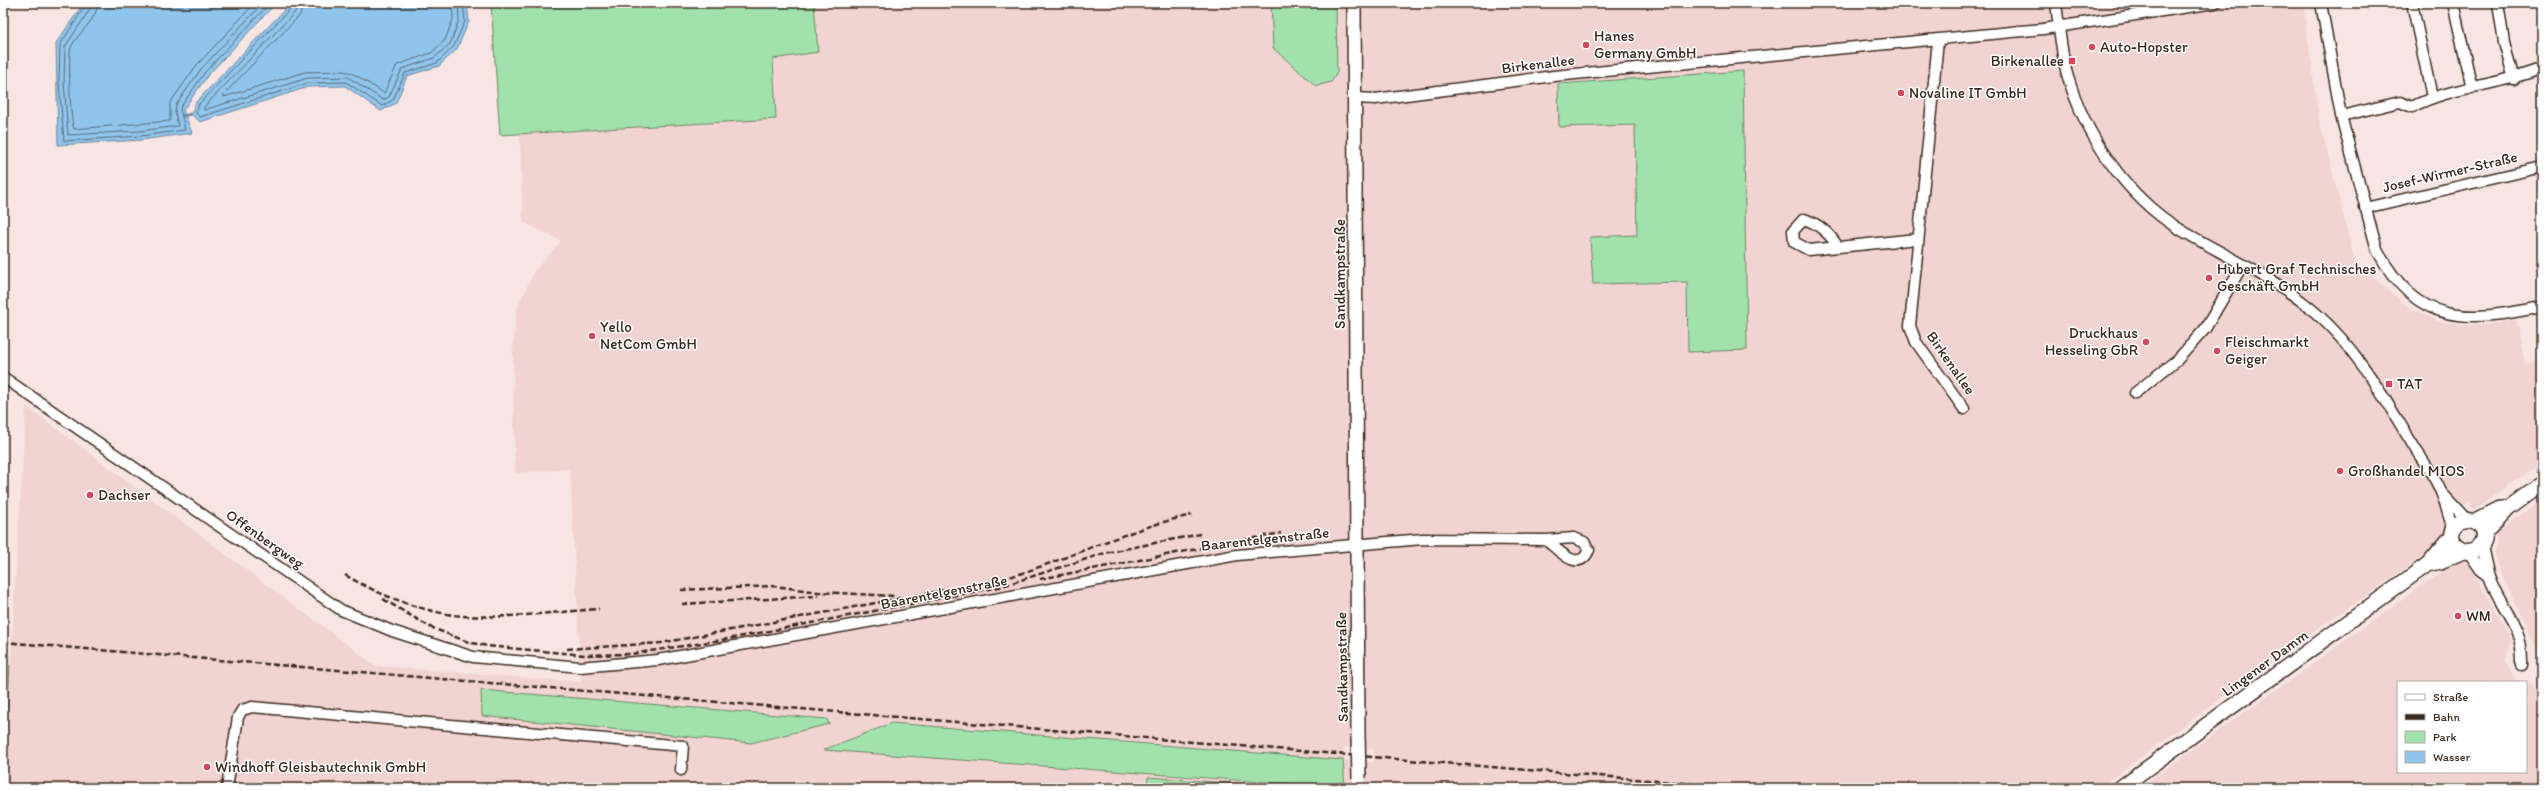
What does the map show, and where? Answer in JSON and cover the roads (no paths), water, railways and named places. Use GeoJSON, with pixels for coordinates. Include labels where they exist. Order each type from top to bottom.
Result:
{"type":"FeatureCollection","features":[{"type":"Feature","properties":{"kind":"main road"},"geometry":{"type":"LineString","coordinates":[[2508,508],[2499,509],[2471,520],[2462,521],[2452,532],[2455,546],[2466,552],[2483,540],[2508,508],[2542,483]]}},
{"type":"Feature","properties":{"kind":"main road"},"geometry":{"type":"LineString","coordinates":[[2471,520],[2479,524],[2483,540]]}},
{"type":"Feature","properties":{"kind":"main road","name":"Lingener Damm"},"geometry":{"type":"LineString","coordinates":[[2120,788],[2428,564],[2452,532]]}},
{"type":"Feature","properties":{"kind":"main road","name":"Lingener Damm"},"geometry":{"type":"LineString","coordinates":[[2428,564],[2466,552]]}},
{"type":"Feature","properties":{"kind":"street","name":"Sandkampstraße"},"geometry":{"type":"LineString","coordinates":[[1354,3],[1356,98],[1356,546],[1359,783]]}},
{"type":"Feature","properties":{"kind":"street"},"geometry":{"type":"LineString","coordinates":[[2056,3],[2059,27],[2071,85],[2089,128],[2103,152],[2132,189],[2178,228],[2286,291],[2314,311],[2358,356],[2441,492],[2471,520]]}},
{"type":"Feature","properties":{"kind":"street","name":"Birkenallee"},"geometry":{"type":"LineString","coordinates":[[1356,98],[1375,99],[1561,75],[1938,40],[2059,27],[2215,3]]}},
{"type":"Feature","properties":{"kind":"street"},"geometry":{"type":"LineString","coordinates":[[2321,3],[2341,116],[2377,250],[2386,267],[2400,286],[2416,300],[2441,312],[2478,318],[2542,307]]}},
{"type":"Feature","properties":{"kind":"street"},"geometry":{"type":"LineString","coordinates":[[2412,3],[2432,97]]}},
{"type":"Feature","properties":{"kind":"street"},"geometry":{"type":"LineString","coordinates":[[2453,3],[2472,88]]}},
{"type":"Feature","properties":{"kind":"street"},"geometry":{"type":"LineString","coordinates":[[2498,3],[2504,43],[2514,78]]}},
{"type":"Feature","properties":{"kind":"street","name":"Birkenallee"},"geometry":{"type":"LineString","coordinates":[[1938,40],[1917,239],[1910,326],[1916,342],[1964,409]]}},
{"type":"Feature","properties":{"kind":"street"},"geometry":{"type":"LineString","coordinates":[[2341,116],[2400,102],[2412,108],[2432,97],[2514,78],[2542,68]]}},
{"type":"Feature","properties":{"kind":"street","name":"Josef-Wirmer-Straße"},"geometry":{"type":"LineString","coordinates":[[2365,208],[2542,167]]}},
{"type":"Feature","properties":{"kind":"street"},"geometry":{"type":"LineString","coordinates":[[1838,247],[1917,239]]}},
{"type":"Feature","properties":{"kind":"street"},"geometry":{"type":"LineString","coordinates":[[2135,393],[2178,359],[2205,329],[2242,266]]}},
{"type":"Feature","properties":{"kind":"street","name":"Offenbergweg"},"geometry":{"type":"LineString","coordinates":[[3,378],[341,610],[392,631],[473,657],[538,665]]}},
{"type":"Feature","properties":{"kind":"street"},"geometry":{"type":"LineString","coordinates":[[2441,492],[2452,532]]}},
{"type":"Feature","properties":{"kind":"street"},"geometry":{"type":"LineString","coordinates":[[1356,546],[1423,539],[1546,540]]}},
{"type":"Feature","properties":{"kind":"street"},"geometry":{"type":"LineString","coordinates":[[2483,540],[2489,576],[2519,632],[2522,646],[2522,665]]}},
{"type":"Feature","properties":{"kind":"street","name":"Baarentelgenstraße"},"geometry":{"type":"LineString","coordinates":[[538,665],[602,666],[658,660],[1163,567],[1237,555],[1356,546]]}},
{"type":"Feature","properties":{"kind":"street"},"geometry":{"type":"LineString","coordinates":[[2466,552],[2481,570],[2489,576]]}},
{"type":"Feature","properties":{"kind":"street"},"geometry":{"type":"LineString","coordinates":[[227,788],[238,717],[242,710],[252,707],[683,746],[681,770]]}},
{"type":"Feature","properties":{"kind":"water"},"geometry":{"type":"Polygon","coordinates":[[[84,3],[276,3],[208,75],[183,110],[192,133],[141,140],[58,145],[56,43],[84,3]]]}},
{"type":"Feature","properties":{"kind":"water"},"geometry":{"type":"Polygon","coordinates":[[[291,3],[467,3],[469,21],[457,49],[439,66],[407,76],[396,103],[381,111],[345,86],[308,87],[200,122],[191,114],[196,102],[291,3]]]}},
{"type":"Feature","properties":{"kind":"waterway"},"geometry":{"type":"LineString","coordinates":[[182,116],[191,114]]}},
{"type":"Feature","properties":{"kind":"railway"},"geometry":{"type":"LineString","coordinates":[[567,649],[661,643],[999,580],[1023,573],[1119,537],[1167,521],[1192,515]]}},
{"type":"Feature","properties":{"kind":"railway"},"geometry":{"type":"LineString","coordinates":[[1040,579],[1281,533]]}},
{"type":"Feature","properties":{"kind":"railway"},"geometry":{"type":"LineString","coordinates":[[383,599],[430,627],[468,642],[487,646],[585,655],[631,654],[728,639],[999,587],[1105,553],[1200,534]]}},
{"type":"Feature","properties":{"kind":"railway"},"geometry":{"type":"LineString","coordinates":[[345,575],[370,588],[410,605],[453,615],[488,617],[599,609]]}},
{"type":"Feature","properties":{"kind":"railway"},"geometry":{"type":"LineString","coordinates":[[681,590],[775,586],[818,592],[895,596]]}},
{"type":"Feature","properties":{"kind":"railway"},"geometry":{"type":"LineString","coordinates":[[682,604],[818,596]]}},
{"type":"Feature","properties":{"kind":"railway"},"geometry":{"type":"LineString","coordinates":[[3,642],[1742,788]]}},
{"type":"Feature","properties":{"kind":"place","name":"Hanes Germany GmbH"},"geometry":{"type":"Point","coordinates":[1586,45]}},
{"type":"Feature","properties":{"kind":"place","name":"Auto-Hopster"},"geometry":{"type":"Point","coordinates":[2092,47]}},
{"type":"Feature","properties":{"kind":"place","name":"Birkenallee"},"geometry":{"type":"Point","coordinates":[2072,61]}},
{"type":"Feature","properties":{"kind":"place","name":"Novaline IT GmbH"},"geometry":{"type":"Point","coordinates":[1901,93]}},
{"type":"Feature","properties":{"kind":"place","name":"Hubert Graf Technisches Geschäft GmbH"},"geometry":{"type":"Point","coordinates":[2209,278]}},
{"type":"Feature","properties":{"kind":"place","name":"Yello NetCom GmbH"},"geometry":{"type":"Point","coordinates":[592,336]}},
{"type":"Feature","properties":{"kind":"place","name":"Druckhaus Hesseling GbR"},"geometry":{"type":"Point","coordinates":[2146,342]}},
{"type":"Feature","properties":{"kind":"place","name":"Fleischmarkt Geiger"},"geometry":{"type":"Point","coordinates":[2217,351]}},
{"type":"Feature","properties":{"kind":"place","name":"TAT"},"geometry":{"type":"Point","coordinates":[2389,384]}},
{"type":"Feature","properties":{"kind":"place","name":"Großhandel MIOS"},"geometry":{"type":"Point","coordinates":[2340,471]}},
{"type":"Feature","properties":{"kind":"place","name":"Dachser"},"geometry":{"type":"Point","coordinates":[90,495]}},
{"type":"Feature","properties":{"kind":"place","name":"WM"},"geometry":{"type":"Point","coordinates":[2458,616]}},
{"type":"Feature","properties":{"kind":"place","name":"Windhoff Gleisbautechnik GmbH"},"geometry":{"type":"Point","coordinates":[207,767]}}]}
